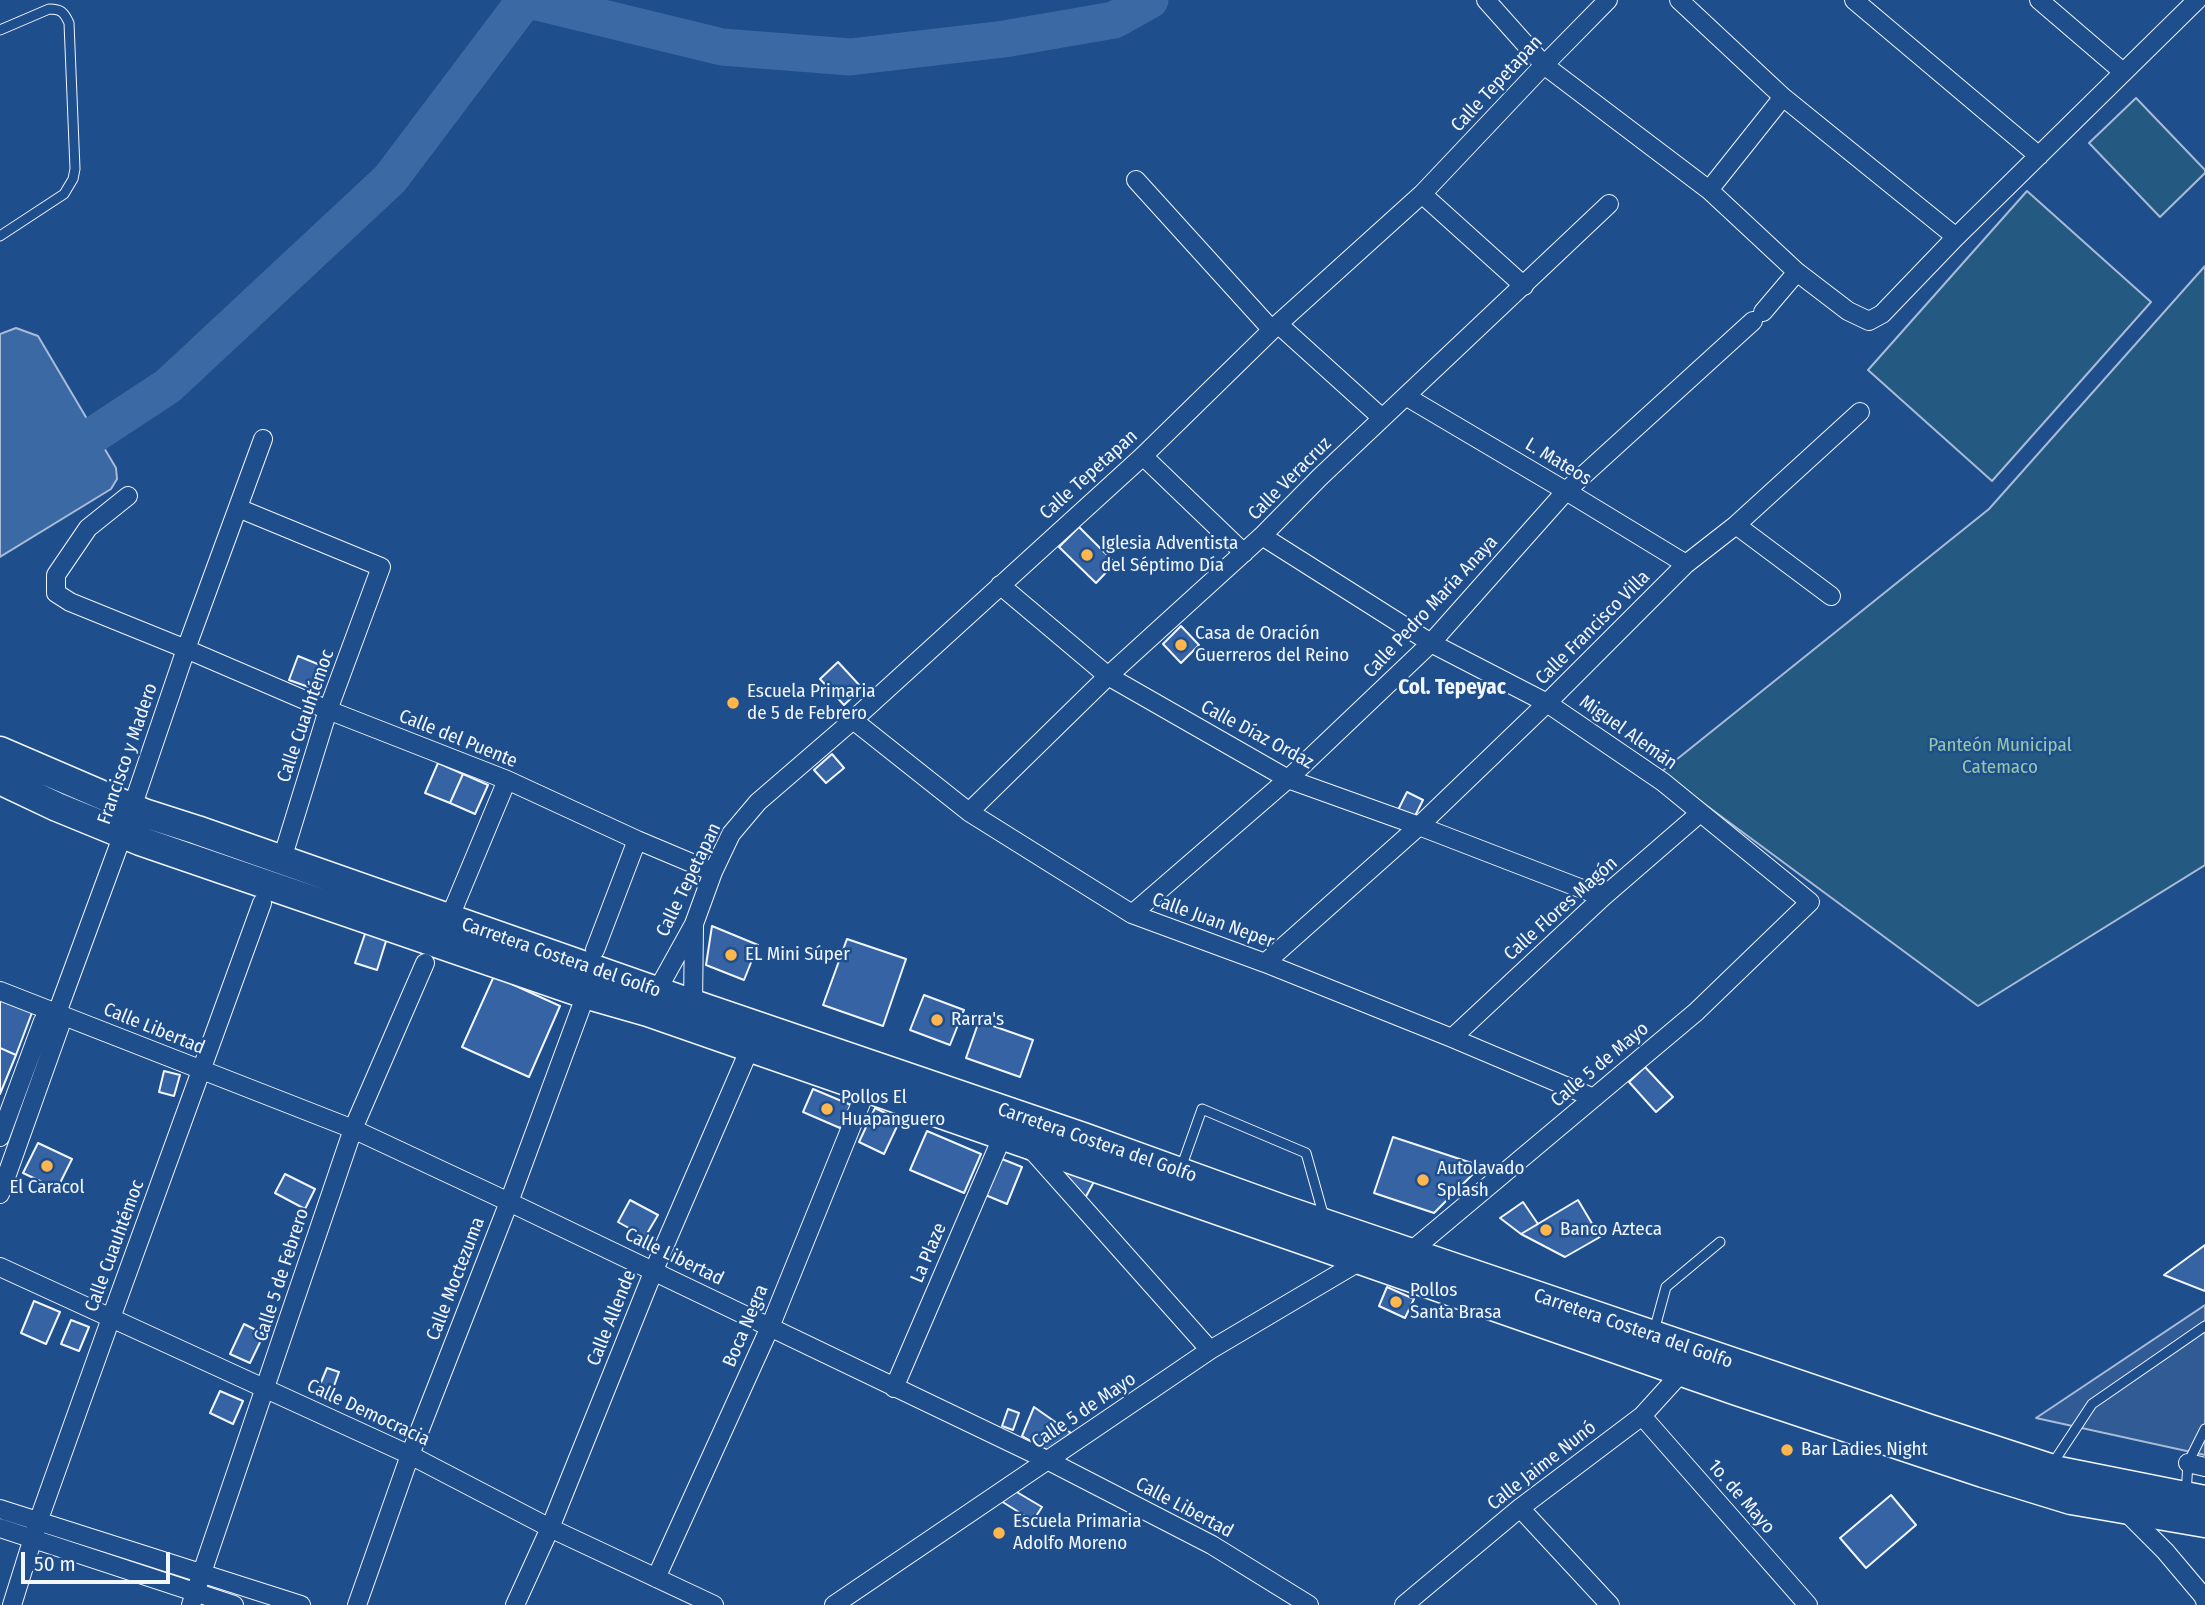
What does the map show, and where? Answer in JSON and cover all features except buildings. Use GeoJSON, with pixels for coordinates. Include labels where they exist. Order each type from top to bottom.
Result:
{"type":"FeatureCollection","features":[{"type":"Feature","properties":{"kind":"main road","name":"Carretera Costera del Golfo"},"geometry":{"type":"LineString","coordinates":[[0,751],[128,821],[517,957],[592,971],[652,1001],[689,1015],[1324,1234],[1410,1252],[1652,1336],[1685,1360],[2045,1492],[2070,1500],[2205,1523]]}},
{"type":"Feature","properties":{"kind":"main road","name":"Carretera Costera del Golfo"},"geometry":{"type":"LineString","coordinates":[[0,780],[57,807],[128,821],[282,859],[449,919],[517,957]]}},
{"type":"Feature","properties":{"kind":"main road","name":"Carretera Costera del Golfo"},"geometry":{"type":"LineString","coordinates":[[689,1015],[750,1048],[1014,1138],[1174,1182]]}},
{"type":"Feature","properties":{"kind":"main road","name":"Carretera Costera del Golfo"},"geometry":{"type":"LineString","coordinates":[[1324,1234],[1363,1260],[1685,1360],[2049,1468],[2195,1498]]}},
{"type":"Feature","properties":{"kind":"street"},"geometry":{"type":"LineString","coordinates":[[1486,0],[1544,65],[1709,190],[1797,272],[1848,311],[1869,321],[1882,314],[1956,237],[2197,0]]}},
{"type":"Feature","properties":{"kind":"street","name":"Calle Tepetapan"},"geometry":{"type":"LineString","coordinates":[[652,1001],[694,924],[730,834],[758,802],[853,720],[1143,456],[1275,327],[1422,194],[1608,0]]}},
{"type":"Feature","properties":{"kind":"street"},"geometry":{"type":"LineString","coordinates":[[1679,0],[1783,97],[1956,237]]}},
{"type":"Feature","properties":{"kind":"street"},"geometry":{"type":"LineString","coordinates":[[1854,0],[2039,156]]}},
{"type":"Feature","properties":{"kind":"street"},"geometry":{"type":"LineString","coordinates":[[2039,0],[2123,72]]}},
{"type":"Feature","properties":{"kind":"street"},"geometry":{"type":"LineString","coordinates":[[1709,190],[1783,97]]}},
{"type":"Feature","properties":{"kind":"street"},"geometry":{"type":"LineString","coordinates":[[1136,180],[1275,327],[1382,418]]}},
{"type":"Feature","properties":{"kind":"street"},"geometry":{"type":"LineString","coordinates":[[1422,194],[1524,286]]}},
{"type":"Feature","properties":{"kind":"street","name":"Calle Veracruz"},"geometry":{"type":"LineString","coordinates":[[969,812],[1108,676],[1262,536],[1320,477],[1609,204]]}},
{"type":"Feature","properties":{"kind":"street","name":"Calle Pedro María Anaya"},"geometry":{"type":"LineString","coordinates":[[1132,914],[1288,779],[1431,643],[1566,491],[1758,317],[1797,272]]}},
{"type":"Feature","properties":{"kind":"street","name":"L. Mateos"},"geometry":{"type":"LineString","coordinates":[[1407,397],[1686,564]]}},
{"type":"Feature","properties":{"kind":"street","name":"Calle Francisco Villa"},"geometry":{"type":"LineString","coordinates":[[1265,962],[1419,826],[1547,704],[1686,564],[1736,525],[1860,412]]}},
{"type":"Feature","properties":{"kind":"street","name":"Francisco y Madero"},"geometry":{"type":"LineString","coordinates":[[0,1194],[60,1026],[57,1013],[263,439]]}},
{"type":"Feature","properties":{"kind":"street"},"geometry":{"type":"LineString","coordinates":[[1143,456],[1244,552]]}},
{"type":"Feature","properties":{"kind":"street","name":"Calle del Puente"},"geometry":{"type":"LineString","coordinates":[[128,496],[88,528],[56,575],[56,593],[70,602],[328,710],[507,780],[637,841],[713,872]]}},
{"type":"Feature","properties":{"kind":"street","name":"Calle Cuauhtémoc"},"geometry":{"type":"LineString","coordinates":[[238,508],[381,567],[328,710],[282,859]]}},
{"type":"Feature","properties":{"kind":"street"},"geometry":{"type":"LineString","coordinates":[[1736,525],[1831,596]]}},
{"type":"Feature","properties":{"kind":"street","name":"Miguel Alemán"},"geometry":{"type":"LineString","coordinates":[[1262,536],[1431,643],[1547,704],[1663,782],[1810,902]]}},
{"type":"Feature","properties":{"kind":"street","name":"Calle Díaz Ordaz"},"geometry":{"type":"LineString","coordinates":[[1000,585],[1108,676],[1288,779],[1603,897]]}},
{"type":"Feature","properties":{"kind":"street","name":"Calle Juan Neper"},"geometry":{"type":"LineString","coordinates":[[853,720],[969,812],[1132,914],[1265,962],[1594,1098]]}},
{"type":"Feature","properties":{"kind":"street"},"geometry":{"type":"LineString","coordinates":[[449,919],[507,780]]}},
{"type":"Feature","properties":{"kind":"street","name":"Calle Flores Magón"},"geometry":{"type":"LineString","coordinates":[[1452,1038],[1603,897],[1700,813]]}},
{"type":"Feature","properties":{"kind":"street","name":"Calle Moctezuma"},"geometry":{"type":"LineString","coordinates":[[357,1605],[410,1455],[509,1202],[637,841]]}},
{"type":"Feature","properties":{"kind":"street","name":"Calle 5 de Mayo"},"geometry":{"type":"LineString","coordinates":[[1410,1252],[1696,1012],[1810,902]]}},
{"type":"Feature","properties":{"kind":"street","name":"Calle Cuauhtémoc"},"geometry":{"type":"LineString","coordinates":[[12,1605],[38,1522],[262,903]]}},
{"type":"Feature","properties":{"kind":"street"},"geometry":{"type":"LineString","coordinates":[[689,1015],[694,924]]}},
{"type":"Feature","properties":{"kind":"street","name":"Calle 5 de Febrero"},"geometry":{"type":"LineString","coordinates":[[193,1599],[352,1129],[425,963]]}},
{"type":"Feature","properties":{"kind":"street","name":"Calle Libertad"},"geometry":{"type":"LineString","coordinates":[[0,991],[352,1129],[509,1202],[1049,1461],[1212,1545],[1310,1605]]}},
{"type":"Feature","properties":{"kind":"street","name":"Francisco y Madero"},"geometry":{"type":"LineString","coordinates":[[0,1137],[43,1021],[57,1013]]}},
{"type":"Feature","properties":{"kind":"street","name":"Calle Allende"},"geometry":{"type":"LineString","coordinates":[[514,1605],[551,1528],[654,1270],[750,1048]]}},
{"type":"Feature","properties":{"kind":"street","name":"Boca Negra"},"geometry":{"type":"LineString","coordinates":[[656,1578],[769,1327],[867,1088]]}},
{"type":"Feature","properties":{"kind":"street"},"geometry":{"type":"LineString","coordinates":[[1014,1138],[1210,1350]]}},
{"type":"Feature","properties":{"kind":"street","name":"La Plaze"},"geometry":{"type":"LineString","coordinates":[[894,1388],[1014,1138]]}},
{"type":"Feature","properties":{"kind":"street","name":"Calle 5 de Mayo"},"geometry":{"type":"LineString","coordinates":[[834,1605],[1210,1350],[1363,1260]]}},
{"type":"Feature","properties":{"kind":"street","name":"Calle Democracia"},"geometry":{"type":"LineString","coordinates":[[0,1268],[410,1455],[551,1528],[714,1605]]}},
{"type":"Feature","properties":{"kind":"street","name":"Calle Jaime Nunó"},"geometry":{"type":"LineString","coordinates":[[1404,1605],[1520,1508],[1642,1416],[1685,1360]]}},
{"type":"Feature","properties":{"kind":"street","name":"1o. de Mayo"},"geometry":{"type":"LineString","coordinates":[[1642,1416],[1808,1605]]}},
{"type":"Feature","properties":{"kind":"street"},"geometry":{"type":"LineString","coordinates":[[1520,1508],[1610,1605]]}},
{"type":"Feature","properties":{"kind":"street"},"geometry":{"type":"LineString","coordinates":[[0,1509],[301,1605]]}},
{"type":"Feature","properties":{"kind":"street"},"geometry":{"type":"LineString","coordinates":[[2122,1509],[2165,1550],[2205,1601]]}},
{"type":"Feature","properties":{"kind":"street"},"geometry":{"type":"LineString","coordinates":[[0,1528],[193,1599],[234,1605]]}},
{"type":"Feature","properties":{"kind":"lane"},"geometry":{"type":"LineString","coordinates":[[0,30],[49,9],[65,13],[69,23],[75,170],[64,194],[0,236]]}},
{"type":"Feature","properties":{"kind":"lane"},"geometry":{"type":"LineString","coordinates":[[1174,1182],[1202,1109],[1306,1153],[1324,1234]]}},
{"type":"Feature","properties":{"kind":"lane"},"geometry":{"type":"LineString","coordinates":[[1652,1336],[1665,1287],[1720,1242]]}},
{"type":"Feature","properties":{"kind":"lane"},"geometry":{"type":"LineString","coordinates":[[2049,1468],[2092,1404],[2205,1326]]}},
{"type":"Feature","properties":{"kind":"lane"},"geometry":{"type":"LineString","coordinates":[[2195,1498],[2197,1465],[2205,1429]]}},
{"type":"Feature","properties":{"kind":"green space"},"geometry":{"type":"Polygon","coordinates":[[[2136,98],[2205,170],[2160,217],[2089,143],[2136,98]]]}},
{"type":"Feature","properties":{"kind":"green space"},"geometry":{"type":"Polygon","coordinates":[[[2027,191],[2151,302],[1992,481],[1868,370],[2027,191]]]}},
{"type":"Feature","properties":{"kind":"green space","name":"Panteón Municipal Catemaco"},"geometry":{"type":"Polygon","coordinates":[[[2205,266],[2205,865],[1978,1006],[1661,772],[1989,509],[2205,266]]]}},
{"type":"Feature","properties":{"kind":"shaded area"},"geometry":{"type":"Polygon","coordinates":[[[16,328],[38,336],[116,468],[117,479],[111,489],[0,557],[0,334],[16,328]]]}},
{"type":"Feature","properties":{"kind":"shaded area"},"geometry":{"type":"Polygon","coordinates":[[[2205,1305],[2205,1455],[2036,1418],[2205,1305]]]}},
{"type":"Feature","properties":{"kind":"waterway"},"geometry":{"type":"LineString","coordinates":[[95,434],[168,386],[390,179],[525,0]]}},
{"type":"Feature","properties":{"kind":"waterway"},"geometry":{"type":"LineString","coordinates":[[529,0],[722,47],[850,57],[1004,39],[1114,20],[1150,0]]}},
{"type":"Feature","properties":{"kind":"place","name":"Iglesia Adventista del Séptimo Día"},"geometry":{"type":"Point","coordinates":[1087,555]}},
{"type":"Feature","properties":{"kind":"place","name":"Casa de Oración Guerreros del Reino"},"geometry":{"type":"Point","coordinates":[1181,645]}},
{"type":"Feature","properties":{"kind":"place","name":"Escuela Primaria de 5 de Febrero"},"geometry":{"type":"Point","coordinates":[733,703]}},
{"type":"Feature","properties":{"kind":"place","name":"EL Mini Súper"},"geometry":{"type":"Point","coordinates":[731,955]}},
{"type":"Feature","properties":{"kind":"place","name":"Rarra's"},"geometry":{"type":"Point","coordinates":[937,1020]}},
{"type":"Feature","properties":{"kind":"place","name":"Pollos El Huapanguero"},"geometry":{"type":"Point","coordinates":[827,1109]}},
{"type":"Feature","properties":{"kind":"place","name":"El Caracol"},"geometry":{"type":"Point","coordinates":[47,1166]}},
{"type":"Feature","properties":{"kind":"place","name":"Autolavado Splash"},"geometry":{"type":"Point","coordinates":[1423,1180]}},
{"type":"Feature","properties":{"kind":"place","name":"Banco Azteca"},"geometry":{"type":"Point","coordinates":[1546,1230]}},
{"type":"Feature","properties":{"kind":"place","name":"Pollos Santa Brasa"},"geometry":{"type":"Point","coordinates":[1396,1302]}},
{"type":"Feature","properties":{"kind":"place","name":"Bar Ladies Night"},"geometry":{"type":"Point","coordinates":[1787,1450]}},
{"type":"Feature","properties":{"kind":"place","name":"Escuela Primaria Adolfo Moreno"},"geometry":{"type":"Point","coordinates":[999,1533]}},
{"type":"Feature","properties":{"kind":"district","name":"Col. Tepeyac"},"geometry":{"type":"Point","coordinates":[1452,688]}}]}
